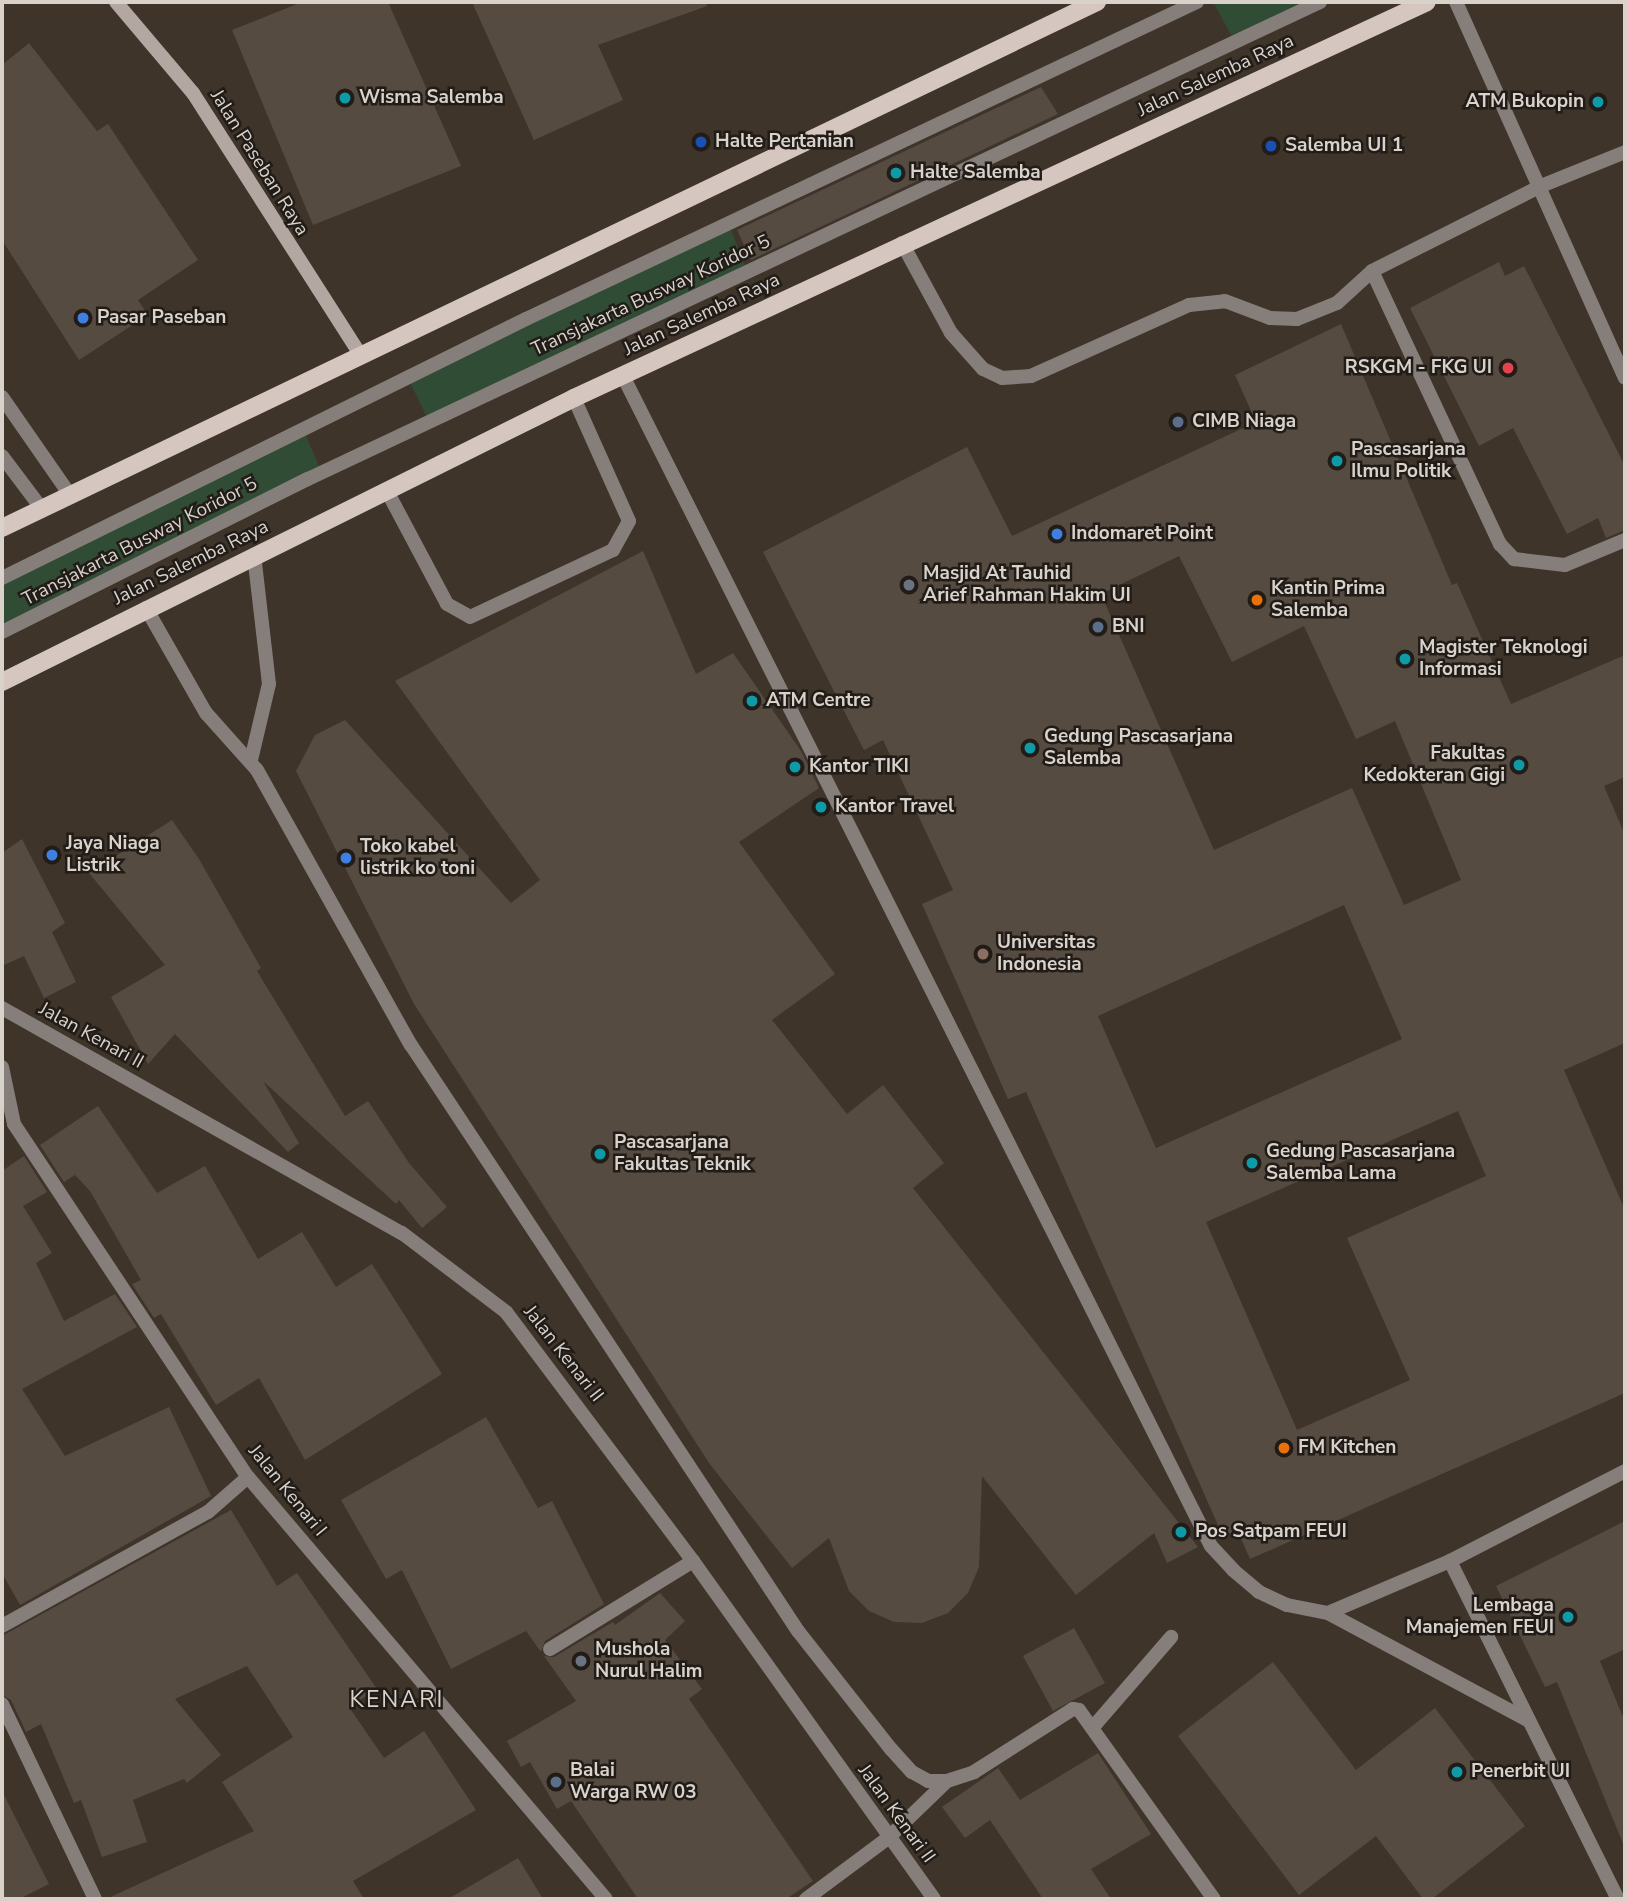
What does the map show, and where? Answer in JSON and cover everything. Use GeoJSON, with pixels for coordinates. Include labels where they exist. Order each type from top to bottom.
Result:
{"type":"FeatureCollection","features":[{"type":"Feature","properties":{"kind":"main road","name":"Jalan Paseban Raya"},"geometry":{"type":"LineString","coordinates":[[116,2],[193,93],[359,353]]}},
{"type":"Feature","properties":{"kind":"main road","name":"Jalan Salemba Raya"},"geometry":{"type":"LineString","coordinates":[[2,682],[146,608],[574,398],[902,243],[1427,2]]}},
{"type":"Feature","properties":{"kind":"main road"},"geometry":{"type":"LineString","coordinates":[[2,528],[359,353],[1086,4]]}},
{"type":"Feature","properties":{"kind":"street","name":"Transjakarta Busway Koridor 5"},"geometry":{"type":"LineString","coordinates":[[2,578],[526,319],[1197,2]]}},
{"type":"Feature","properties":{"kind":"street","name":"Transjakarta Busway Koridor 5"},"geometry":{"type":"LineString","coordinates":[[2,632],[308,479],[1320,2]]}},
{"type":"Feature","properties":{"kind":"street"},"geometry":{"type":"LineString","coordinates":[[1456,2],[1625,378]]}},
{"type":"Feature","properties":{"kind":"street"},"geometry":{"type":"LineString","coordinates":[[902,243],[951,333],[983,369],[1002,378],[1031,376],[1189,304],[1224,300],[1270,318],[1297,319],[1337,303],[1372,271],[1541,186],[1625,152]]}},
{"type":"Feature","properties":{"kind":"street"},"geometry":{"type":"LineString","coordinates":[[1372,271],[1500,544],[1514,559],[1565,565],[1625,541]]}},
{"type":"Feature","properties":{"kind":"street"},"geometry":{"type":"LineString","coordinates":[[623,376],[668,474],[1211,1546],[1259,1592],[1287,1605],[1328,1613],[1530,1721]]}},
{"type":"Feature","properties":{"kind":"street"},"geometry":{"type":"LineString","coordinates":[[2,397],[70,495]]}},
{"type":"Feature","properties":{"kind":"street"},"geometry":{"type":"LineString","coordinates":[[387,491],[447,604],[470,617],[613,550],[629,521],[574,398]]}},
{"type":"Feature","properties":{"kind":"street"},"geometry":{"type":"LineString","coordinates":[[2,456],[42,509]]}},
{"type":"Feature","properties":{"kind":"street"},"geometry":{"type":"LineString","coordinates":[[251,760],[269,684],[254,555]]}},
{"type":"Feature","properties":{"kind":"street"},"geometry":{"type":"LineString","coordinates":[[146,608],[206,713],[251,760],[411,1045],[798,1631],[912,1772],[928,1781],[947,1781],[974,1772],[1073,1709],[1094,1726],[1214,1899]]}},
{"type":"Feature","properties":{"kind":"street","name":"Jalan Kenari II"},"geometry":{"type":"LineString","coordinates":[[2,1008],[402,1233],[471,1281],[506,1312],[537,1347],[934,1899]]}},
{"type":"Feature","properties":{"kind":"street","name":"Jalan Kenari I"},"geometry":{"type":"LineString","coordinates":[[2,1067],[14,1124],[248,1478],[606,1899]]}},
{"type":"Feature","properties":{"kind":"street"},"geometry":{"type":"LineString","coordinates":[[1328,1613],[1450,1561],[1625,1471]]}},
{"type":"Feature","properties":{"kind":"street"},"geometry":{"type":"LineString","coordinates":[[2,1626],[208,1512],[248,1478]]}},
{"type":"Feature","properties":{"kind":"street"},"geometry":{"type":"LineString","coordinates":[[550,1649],[693,1561]]}},
{"type":"Feature","properties":{"kind":"street"},"geometry":{"type":"LineString","coordinates":[[1450,1561],[1618,1899]]}},
{"type":"Feature","properties":{"kind":"street"},"geometry":{"type":"LineString","coordinates":[[1094,1726],[1171,1637]]}},
{"type":"Feature","properties":{"kind":"street"},"geometry":{"type":"LineString","coordinates":[[2,1704],[95,1899]]}},
{"type":"Feature","properties":{"kind":"street"},"geometry":{"type":"LineString","coordinates":[[806,1899],[888,1838],[947,1781]]}},
{"type":"Feature","properties":{"kind":"green space"},"geometry":{"type":"Polygon","coordinates":[[[1213,2],[1319,2],[1235,42],[1213,2]]]}},
{"type":"Feature","properties":{"kind":"green space"},"geometry":{"type":"Polygon","coordinates":[[[729,224],[747,271],[429,422],[408,378],[729,224]]]}},
{"type":"Feature","properties":{"kind":"green space"},"geometry":{"type":"Polygon","coordinates":[[[304,431],[322,473],[2,631],[2,578],[304,431]]]}},
{"type":"Feature","properties":{"kind":"building","name":"Wisma Salemba"},"geometry":{"type":"Polygon","coordinates":[[[302,2],[388,2],[461,166],[313,225],[232,30],[302,2]]]}},
{"type":"Feature","properties":{"kind":"building"},"geometry":{"type":"Polygon","coordinates":[[[472,2],[707,2],[707,6],[598,45],[623,100],[534,140],[472,2]]]}},
{"type":"Feature","properties":{"kind":"building"},"geometry":{"type":"Polygon","coordinates":[[[29,43],[97,131],[108,124],[198,260],[138,300],[148,315],[79,360],[2,240],[2,65],[29,43]]]}},
{"type":"Feature","properties":{"kind":"building","name":"Halte Salemba"},"geometry":{"type":"Polygon","coordinates":[[[1041,87],[1058,114],[751,260],[737,230],[1041,87]]]}},
{"type":"Feature","properties":{"kind":"building","name":"RSKGM - FKG UI"},"geometry":{"type":"Polygon","coordinates":[[[1499,262],[1505,276],[1524,266],[1625,466],[1625,530],[1606,538],[1598,518],[1567,534],[1513,428],[1479,446],[1410,308],[1499,262]]]}},
{"type":"Feature","properties":{"kind":"building"},"geometry":{"type":"Polygon","coordinates":[[[1341,324],[1452,585],[1457,583],[1511,704],[1625,655],[1625,777],[1604,786],[1625,835],[1625,1043],[1564,1070],[1625,1210],[1625,1393],[1250,1559],[1238,1532],[1222,1534],[1026,1092],[1008,1099],[922,904],[953,890],[883,740],[864,750],[763,552],[967,447],[1012,536],[1256,422],[1235,375],[1341,324]],[[1179,556],[1101,594],[1214,850],[1352,788],[1404,905],[1461,880],[1395,721],[1356,739],[1304,626],[1232,662],[1179,556]],[[1344,905],[1098,1016],[1156,1148],[1402,1039],[1344,905]],[[1458,1111],[1206,1222],[1297,1430],[1410,1380],[1347,1238],[1486,1176],[1458,1111]]]}},
{"type":"Feature","properties":{"kind":"building"},"geometry":{"type":"Polygon","coordinates":[[[643,551],[696,674],[733,653],[801,751],[819,788],[739,842],[835,974],[772,1020],[847,1114],[883,1085],[944,1163],[913,1188],[1198,1547],[1167,1563],[1154,1533],[1076,1595],[982,1476],[979,1567],[968,1593],[948,1613],[922,1623],[894,1622],[869,1611],[849,1591],[829,1538],[792,1568],[709,1463],[414,1004],[296,771],[315,735],[345,720],[511,903],[540,880],[395,681],[643,551]]]}},
{"type":"Feature","properties":{"kind":"building"},"geometry":{"type":"Polygon","coordinates":[[[172,820],[199,859],[261,968],[257,971],[345,1116],[368,1101],[409,1163],[447,1207],[422,1228],[399,1200],[396,1204],[263,1081],[299,1143],[288,1152],[175,1034],[148,1064],[111,997],[165,965],[89,873],[172,820]]]}},
{"type":"Feature","properties":{"kind":"building"},"geometry":{"type":"Polygon","coordinates":[[[22,839],[65,923],[52,932],[76,982],[44,998],[24,956],[2,966],[2,853],[22,839]]]}},
{"type":"Feature","properties":{"kind":"building"},"geometry":{"type":"Polygon","coordinates":[[[98,1106],[157,1193],[205,1166],[258,1259],[302,1232],[336,1287],[372,1264],[442,1374],[305,1460],[259,1378],[216,1405],[161,1314],[154,1318],[132,1284],[141,1280],[90,1191],[75,1175],[64,1182],[40,1145],[98,1106]]]}},
{"type":"Feature","properties":{"kind":"building"},"geometry":{"type":"Polygon","coordinates":[[[24,1156],[47,1192],[23,1206],[52,1253],[36,1263],[64,1321],[115,1294],[137,1327],[22,1389],[65,1456],[169,1407],[211,1496],[20,1605],[2,1573],[2,1171],[24,1156]]]}},
{"type":"Feature","properties":{"kind":"building"},"geometry":{"type":"Polygon","coordinates":[[[486,1417],[538,1508],[552,1501],[604,1604],[545,1641],[541,1652],[526,1631],[451,1669],[402,1570],[386,1579],[341,1500],[486,1417]]]}},
{"type":"Feature","properties":{"kind":"building"},"geometry":{"type":"Polygon","coordinates":[[[231,1510],[277,1586],[297,1573],[377,1689],[349,1707],[384,1758],[424,1731],[476,1810],[353,1881],[364,1899],[106,1899],[254,1831],[222,1782],[293,1737],[247,1666],[175,1699],[221,1755],[187,1783],[184,1779],[133,1800],[147,1842],[102,1857],[81,1800],[74,1803],[41,1724],[26,1732],[11,1700],[2,1695],[2,1636],[231,1510]]]}},
{"type":"Feature","properties":{"kind":"building","name":"Lembaga Manajemen FEUI"},"geometry":{"type":"Polygon","coordinates":[[[1625,1521],[1625,1649],[1600,1661],[1625,1722],[1624,1846],[1557,1682],[1545,1687],[1496,1586],[1625,1521]]]}},
{"type":"Feature","properties":{"kind":"building"},"geometry":{"type":"Polygon","coordinates":[[[660,1593],[685,1621],[665,1640],[702,1689],[689,1699],[813,1881],[786,1899],[638,1899],[571,1801],[557,1809],[530,1762],[521,1767],[507,1741],[576,1701],[544,1656],[554,1657],[613,1622],[615,1625],[660,1593]]]}},
{"type":"Feature","properties":{"kind":"building"},"geometry":{"type":"Polygon","coordinates":[[[1074,1628],[1105,1683],[1053,1711],[1023,1656],[1074,1628]]]}},
{"type":"Feature","properties":{"kind":"building"},"geometry":{"type":"Polygon","coordinates":[[[1273,1662],[1356,1770],[1435,1708],[1525,1826],[1432,1899],[1423,1899],[1376,1836],[1299,1895],[1178,1736],[1273,1662]]]}},
{"type":"Feature","properties":{"kind":"building"},"geometry":{"type":"Polygon","coordinates":[[[1098,1753],[1151,1834],[1091,1869],[1111,1899],[1043,1899],[990,1820],[965,1838],[942,1807],[998,1768],[1020,1800],[1098,1753]]]}},
{"type":"Feature","properties":{"kind":"building"},"geometry":{"type":"Polygon","coordinates":[[[2,1791],[49,1884],[19,1899],[2,1899],[2,1791]]]}},
{"type":"Feature","properties":{"kind":"building"},"geometry":{"type":"Polygon","coordinates":[[[518,1858],[543,1899],[448,1899],[518,1858]]]}},
{"type":"Feature","properties":{"kind":"place","name":"Wisma Salemba"},"geometry":{"type":"Point","coordinates":[345,98]}},
{"type":"Feature","properties":{"kind":"place","name":"ATM Bukopin"},"geometry":{"type":"Point","coordinates":[1598,102]}},
{"type":"Feature","properties":{"kind":"place","name":"Halte Pertanian"},"geometry":{"type":"Point","coordinates":[701,142]}},
{"type":"Feature","properties":{"kind":"place","name":"Salemba UI 1"},"geometry":{"type":"Point","coordinates":[1271,146]}},
{"type":"Feature","properties":{"kind":"place","name":"Halte Salemba"},"geometry":{"type":"Point","coordinates":[896,173]}},
{"type":"Feature","properties":{"kind":"place","name":"Pasar Paseban"},"geometry":{"type":"Point","coordinates":[83,318]}},
{"type":"Feature","properties":{"kind":"place","name":"RSKGM - FKG UI"},"geometry":{"type":"Point","coordinates":[1508,368]}},
{"type":"Feature","properties":{"kind":"place","name":"CIMB Niaga"},"geometry":{"type":"Point","coordinates":[1178,422]}},
{"type":"Feature","properties":{"kind":"place","name":"Pascasarjana Ilmu Politik"},"geometry":{"type":"Point","coordinates":[1337,461]}},
{"type":"Feature","properties":{"kind":"place","name":"Indomaret Point"},"geometry":{"type":"Point","coordinates":[1057,534]}},
{"type":"Feature","properties":{"kind":"place","name":"Masjid At Tauhid Arief Rahman Hakim UI"},"geometry":{"type":"Point","coordinates":[909,585]}},
{"type":"Feature","properties":{"kind":"place","name":"Kantin Prima Salemba"},"geometry":{"type":"Point","coordinates":[1257,600]}},
{"type":"Feature","properties":{"kind":"place","name":"BNI"},"geometry":{"type":"Point","coordinates":[1098,627]}},
{"type":"Feature","properties":{"kind":"place","name":"Magister Teknologi Informasi"},"geometry":{"type":"Point","coordinates":[1405,659]}},
{"type":"Feature","properties":{"kind":"place","name":"ATM Centre"},"geometry":{"type":"Point","coordinates":[752,701]}},
{"type":"Feature","properties":{"kind":"place","name":"Gedung Pascasarjana Salemba"},"geometry":{"type":"Point","coordinates":[1030,748]}},
{"type":"Feature","properties":{"kind":"place","name":"Fakultas Kedokteran Gigi"},"geometry":{"type":"Point","coordinates":[1519,765]}},
{"type":"Feature","properties":{"kind":"place","name":"Kantor TIKI"},"geometry":{"type":"Point","coordinates":[795,767]}},
{"type":"Feature","properties":{"kind":"place","name":"Kantor Travel"},"geometry":{"type":"Point","coordinates":[821,807]}},
{"type":"Feature","properties":{"kind":"place","name":"Jaya Niaga Listrik"},"geometry":{"type":"Point","coordinates":[52,855]}},
{"type":"Feature","properties":{"kind":"place","name":"Toko kabel listrik ko toni"},"geometry":{"type":"Point","coordinates":[346,858]}},
{"type":"Feature","properties":{"kind":"place","name":"Universitas Indonesia"},"geometry":{"type":"Point","coordinates":[983,954]}},
{"type":"Feature","properties":{"kind":"place","name":"Pascasarjana Fakultas Teknik"},"geometry":{"type":"Point","coordinates":[600,1154]}},
{"type":"Feature","properties":{"kind":"place","name":"Gedung Pascasarjana Salemba Lama"},"geometry":{"type":"Point","coordinates":[1252,1163]}},
{"type":"Feature","properties":{"kind":"place","name":"FM Kitchen"},"geometry":{"type":"Point","coordinates":[1284,1448]}},
{"type":"Feature","properties":{"kind":"place","name":"Pos Satpam FEUI"},"geometry":{"type":"Point","coordinates":[1181,1532]}},
{"type":"Feature","properties":{"kind":"place","name":"Lembaga Manajemen FEUI"},"geometry":{"type":"Point","coordinates":[1568,1617]}},
{"type":"Feature","properties":{"kind":"place","name":"Mushola Nurul Halim"},"geometry":{"type":"Point","coordinates":[581,1661]}},
{"type":"Feature","properties":{"kind":"place","name":"Penerbit UI"},"geometry":{"type":"Point","coordinates":[1457,1772]}},
{"type":"Feature","properties":{"kind":"place","name":"Balai Warga RW 03"},"geometry":{"type":"Point","coordinates":[556,1782]}},
{"type":"Feature","properties":{"kind":"district","name":"KENARI"},"geometry":{"type":"Point","coordinates":[397,1700]}}]}
